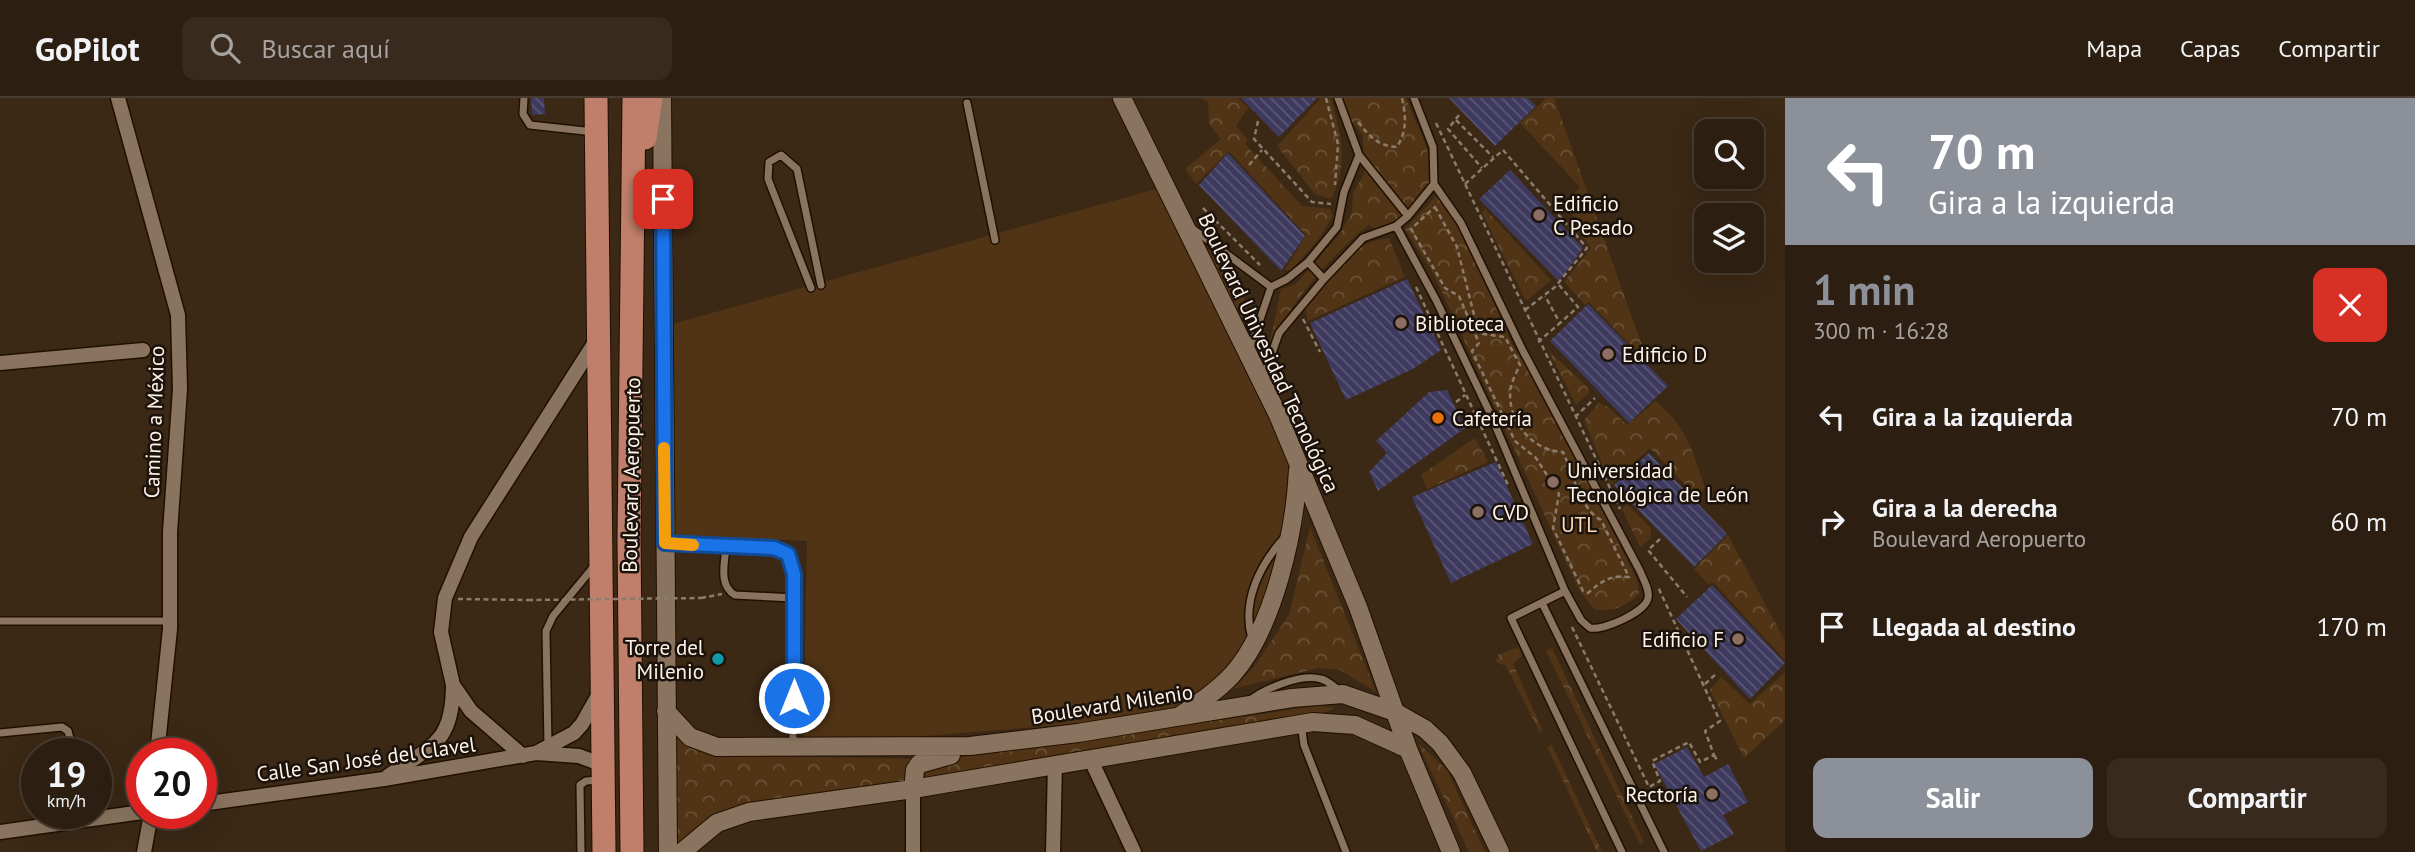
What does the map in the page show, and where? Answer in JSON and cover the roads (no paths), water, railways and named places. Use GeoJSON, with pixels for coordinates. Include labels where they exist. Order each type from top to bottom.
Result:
{"type":"FeatureCollection","features":[{"type":"Feature","properties":{"kind":"highway","name":"Boulevard Aeropuerto"},"geometry":{"type":"LineString","coordinates":[[596,98],[601,332],[604,852]]}},
{"type":"Feature","properties":{"kind":"highway","name":"Boulevard Aeropuerto"},"geometry":{"type":"LineString","coordinates":[[632,852],[629,539],[634,98]]}},
{"type":"Feature","properties":{"kind":"highway"},"geometry":{"type":"LineString","coordinates":[[634,211],[650,98]]}},
{"type":"Feature","properties":{"kind":"street","name":"Camino a México"},"geometry":{"type":"LineString","coordinates":[[118,98],[178,315],[180,389],[170,532],[171,622],[159,738]]}},
{"type":"Feature","properties":{"kind":"street"},"geometry":{"type":"LineString","coordinates":[[581,98],[597,127]]}},
{"type":"Feature","properties":{"kind":"street","name":"Boulevard Aeropuerto"},"geometry":{"type":"LineString","coordinates":[[662,98],[668,852]]}},
{"type":"Feature","properties":{"kind":"street","name":"Boulevard Univesidad Tecnológica"},"geometry":{"type":"LineString","coordinates":[[1122,98],[1262,383],[1298,463],[1358,607],[1408,749]]}},
{"type":"Feature","properties":{"kind":"street"},"geometry":{"type":"LineString","coordinates":[[384,779],[443,735],[450,722],[453,685],[441,632],[445,598],[471,537],[601,332]]}},
{"type":"Feature","properties":{"kind":"street"},"geometry":{"type":"LineString","coordinates":[[0,363],[143,350]]}},
{"type":"Feature","properties":{"kind":"street"},"geometry":{"type":"LineString","coordinates":[[1177,718],[1233,674],[1253,643],[1266,615],[1290,531],[1297,498],[1298,463]]}},
{"type":"Feature","properties":{"kind":"street"},"geometry":{"type":"LineString","coordinates":[[453,685],[471,711],[539,753]]}},
{"type":"Feature","properties":{"kind":"street","name":"Calle San José del Clavel"},"geometry":{"type":"LineString","coordinates":[[539,753],[568,738],[582,724],[603,688]]}},
{"type":"Feature","properties":{"kind":"street","name":"Boulevard Milenio"},"geometry":{"type":"LineString","coordinates":[[666,711],[690,737],[726,748],[970,746],[1177,718],[1325,694],[1346,695],[1395,712],[1425,729],[1452,757],[1500,852]]}},
{"type":"Feature","properties":{"kind":"street"},"geometry":{"type":"LineString","coordinates":[[682,852],[705,830],[732,817],[765,809],[913,789],[1301,723],[1329,721],[1355,725],[1408,749],[1451,852]]}},
{"type":"Feature","properties":{"kind":"street"},"geometry":{"type":"LineString","coordinates":[[913,852],[915,770],[922,761],[952,755],[970,746]]}},
{"type":"Feature","properties":{"kind":"street","name":"Calle San José del Clavel"},"geometry":{"type":"LineString","coordinates":[[217,802],[384,779],[539,753],[579,756],[603,772]]}},
{"type":"Feature","properties":{"kind":"street"},"geometry":{"type":"LineString","coordinates":[[1090,758],[1134,852]]}},
{"type":"Feature","properties":{"kind":"street"},"geometry":{"type":"LineString","coordinates":[[1053,852],[1055,764]]}},
{"type":"Feature","properties":{"kind":"street"},"geometry":{"type":"LineString","coordinates":[[0,832],[21,828]]}},
{"type":"Feature","properties":{"kind":"street"},"geometry":{"type":"LineString","coordinates":[[144,852],[148,829]]}},
{"type":"Feature","properties":{"kind":"lane"},"geometry":{"type":"LineString","coordinates":[[524,98],[523,114],[530,125],[597,127]]}},
{"type":"Feature","properties":{"kind":"lane"},"geometry":{"type":"LineString","coordinates":[[1338,98],[1359,155],[1408,216]]}},
{"type":"Feature","properties":{"kind":"lane"},"geometry":{"type":"LineString","coordinates":[[1395,226],[1442,312],[1490,413],[1565,591],[1581,620],[1596,629],[1639,611],[1647,603],[1649,594],[1580,454],[1523,351],[1461,223],[1434,184],[1433,147],[1414,98]]}},
{"type":"Feature","properties":{"kind":"lane"},"geometry":{"type":"LineString","coordinates":[[967,103],[995,240]]}},
{"type":"Feature","properties":{"kind":"lane"},"geometry":{"type":"LineString","coordinates":[[1248,356],[1271,287],[1287,279],[1308,262],[1337,227],[1345,192],[1359,155]]}},
{"type":"Feature","properties":{"kind":"lane"},"geometry":{"type":"LineString","coordinates":[[811,288],[768,179],[769,162],[777,156],[786,156],[797,169],[821,285]]}},
{"type":"Feature","properties":{"kind":"lane"},"geometry":{"type":"LineString","coordinates":[[1262,383],[1279,333],[1324,278],[1363,239],[1395,226],[1408,216],[1434,184]]}},
{"type":"Feature","properties":{"kind":"lane"},"geometry":{"type":"LineString","coordinates":[[1181,221],[1271,287]]}},
{"type":"Feature","properties":{"kind":"lane"},"geometry":{"type":"LineString","coordinates":[[800,260],[814,253]]}},
{"type":"Feature","properties":{"kind":"lane"},"geometry":{"type":"LineString","coordinates":[[1308,262],[1324,278]]}},
{"type":"Feature","properties":{"kind":"lane"},"geometry":{"type":"LineString","coordinates":[[665,543],[774,548],[788,554],[794,566],[793,749]]}},
{"type":"Feature","properties":{"kind":"lane"},"geometry":{"type":"LineString","coordinates":[[726,546],[724,582],[728,590],[735,595],[794,598]]}},
{"type":"Feature","properties":{"kind":"lane"},"geometry":{"type":"LineString","coordinates":[[539,753],[546,631],[554,616],[603,556]]}},
{"type":"Feature","properties":{"kind":"lane"},"geometry":{"type":"LineString","coordinates":[[1565,591],[1511,618],[1622,852]]}},
{"type":"Feature","properties":{"kind":"lane"},"geometry":{"type":"LineString","coordinates":[[1542,603],[1664,852]]}},
{"type":"Feature","properties":{"kind":"lane"},"geometry":{"type":"LineString","coordinates":[[0,621],[171,622]]}},
{"type":"Feature","properties":{"kind":"lane"},"geometry":{"type":"LineString","coordinates":[[1301,723],[1304,746],[1346,852]]}},
{"type":"Feature","properties":{"kind":"lane"},"geometry":{"type":"LineString","coordinates":[[0,733],[62,727],[68,731],[70,738]]}},
{"type":"Feature","properties":{"kind":"lane"},"geometry":{"type":"LineString","coordinates":[[581,852],[580,785],[603,772]]}},
{"type":"Feature","properties":{"kind":"place","name":"Edificio C Pesado"},"geometry":{"type":"Point","coordinates":[1539,215]}},
{"type":"Feature","properties":{"kind":"place","name":"Biblioteca"},"geometry":{"type":"Point","coordinates":[1401,323]}},
{"type":"Feature","properties":{"kind":"place","name":"Edificio D"},"geometry":{"type":"Point","coordinates":[1608,354]}},
{"type":"Feature","properties":{"kind":"place","name":"Cafetería"},"geometry":{"type":"Point","coordinates":[1438,418]}},
{"type":"Feature","properties":{"kind":"place","name":"Universidad Tecnológica de León"},"geometry":{"type":"Point","coordinates":[1553,482]}},
{"type":"Feature","properties":{"kind":"place","name":"CVD"},"geometry":{"type":"Point","coordinates":[1478,512]}},
{"type":"Feature","properties":{"kind":"place","name":"Edificio F"},"geometry":{"type":"Point","coordinates":[1738,639]}},
{"type":"Feature","properties":{"kind":"place","name":"Torre del Milenio"},"geometry":{"type":"Point","coordinates":[718,659]}},
{"type":"Feature","properties":{"kind":"place","name":"Rectoría"},"geometry":{"type":"Point","coordinates":[1712,794]}},
{"type":"Feature","properties":{"kind":"park label","name":"UTL"},"geometry":{"type":"Point","coordinates":[1579,524]}}]}
